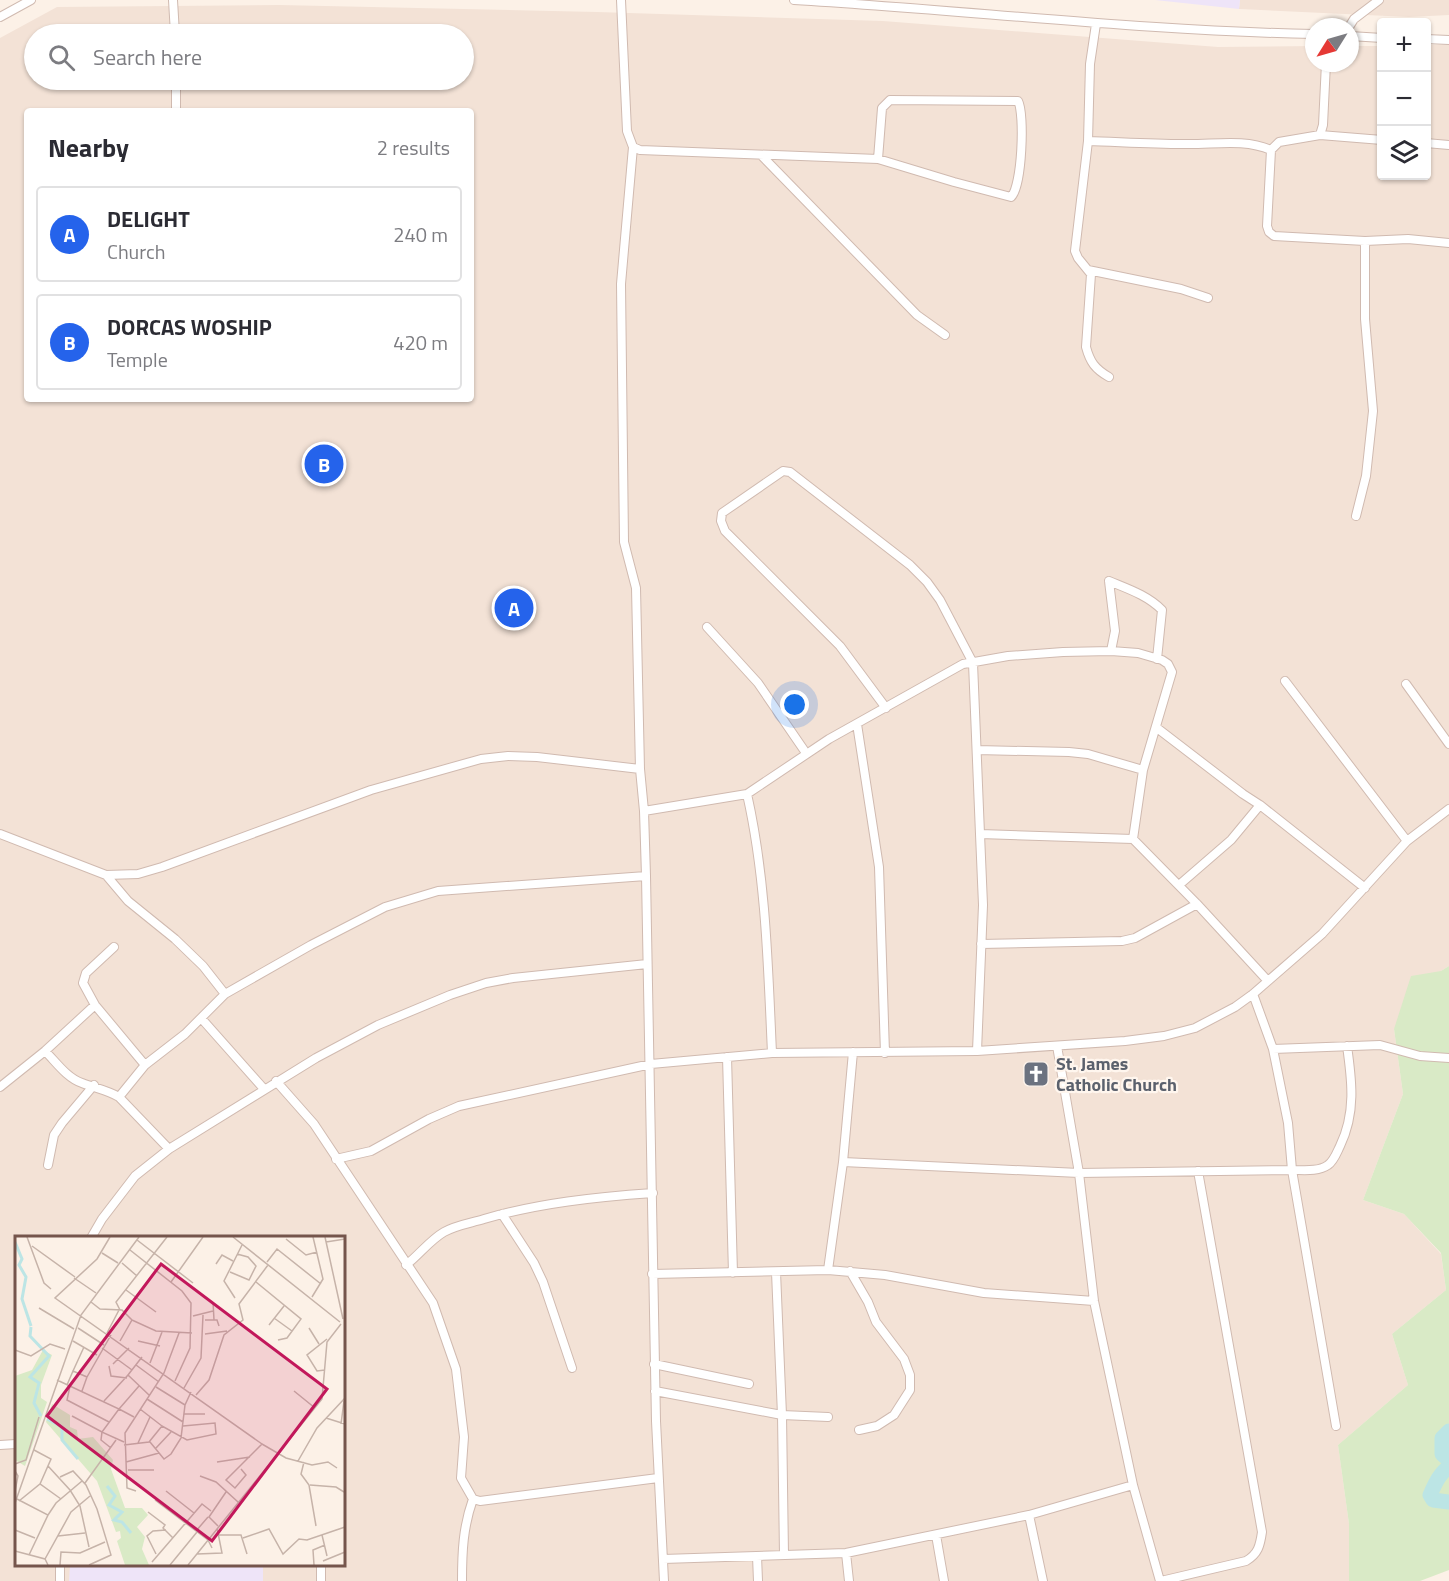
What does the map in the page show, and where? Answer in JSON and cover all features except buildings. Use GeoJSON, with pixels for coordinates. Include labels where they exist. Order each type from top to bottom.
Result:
{"type":"FeatureCollection","features":[{"type":"Feature","properties":{"kind":"street"},"geometry":{"type":"LineString","coordinates":[[0,17],[31,0]]}},
{"type":"Feature","properties":{"kind":"street"},"geometry":{"type":"LineString","coordinates":[[173,0],[174,24]]}},
{"type":"Feature","properties":{"kind":"street"},"geometry":{"type":"LineString","coordinates":[[621,0],[627,131],[633,147],[621,284],[624,542],[636,588],[651,1064],[654,1364],[664,1581]]}},
{"type":"Feature","properties":{"kind":"street"},"geometry":{"type":"LineString","coordinates":[[794,0],[1096,24],[1305,34]]}},
{"type":"Feature","properties":{"kind":"street"},"geometry":{"type":"LineString","coordinates":[[1356,18],[1379,0]]}},
{"type":"Feature","properties":{"kind":"street"},"geometry":{"type":"LineString","coordinates":[[1096,24],[1090,64],[1088,141],[1076,251],[1078,258],[1090,274],[1086,347],[1094,366],[1098,371],[1109,376]]}},
{"type":"Feature","properties":{"kind":"street"},"geometry":{"type":"LineString","coordinates":[[1359,37],[1377,38]]}},
{"type":"Feature","properties":{"kind":"street"},"geometry":{"type":"LineString","coordinates":[[1431,39],[1449,40]]}},
{"type":"Feature","properties":{"kind":"street"},"geometry":{"type":"LineString","coordinates":[[1320,135],[1323,125],[1326,72]]}},
{"type":"Feature","properties":{"kind":"street"},"geometry":{"type":"LineString","coordinates":[[176,90],[176,108]]}},
{"type":"Feature","properties":{"kind":"street"},"geometry":{"type":"LineString","coordinates":[[633,147],[639,150],[661,152],[878,159],[1011,196],[1016,189],[1019,171],[1021,105],[1018,101],[890,100],[882,108],[878,159]]}},
{"type":"Feature","properties":{"kind":"street"},"geometry":{"type":"LineString","coordinates":[[1377,140],[1320,135],[1279,142],[1271,150],[1267,226],[1269,232],[1274,236],[1365,241],[1408,239],[1449,243]]}},
{"type":"Feature","properties":{"kind":"street"},"geometry":{"type":"LineString","coordinates":[[1088,141],[1182,144],[1231,142],[1260,145],[1271,150]]}},
{"type":"Feature","properties":{"kind":"street"},"geometry":{"type":"LineString","coordinates":[[1431,143],[1449,145]]}},
{"type":"Feature","properties":{"kind":"street"},"geometry":{"type":"LineString","coordinates":[[762,156],[917,315],[945,335]]}},
{"type":"Feature","properties":{"kind":"street"},"geometry":{"type":"LineString","coordinates":[[1356,516],[1366,476],[1373,411],[1365,319],[1365,241]]}},
{"type":"Feature","properties":{"kind":"street"},"geometry":{"type":"LineString","coordinates":[[1088,270],[1181,289],[1208,298]]}},
{"type":"Feature","properties":{"kind":"street"},"geometry":{"type":"LineString","coordinates":[[886,708],[840,646],[722,526],[722,513],[783,471],[790,472],[910,565],[927,582],[940,600],[973,663],[983,905],[977,1052]]}},
{"type":"Feature","properties":{"kind":"street"},"geometry":{"type":"LineString","coordinates":[[1111,651],[1115,631],[1109,581],[1139,593],[1162,610],[1157,659]]}},
{"type":"Feature","properties":{"kind":"street"},"geometry":{"type":"LineString","coordinates":[[707,627],[758,683],[806,753]]}},
{"type":"Feature","properties":{"kind":"street"},"geometry":{"type":"LineString","coordinates":[[644,811],[747,794],[806,753],[958,666],[1008,656],[1111,651],[1138,653],[1157,659],[1168,664],[1172,676],[1143,770],[1133,839]]}},
{"type":"Feature","properties":{"kind":"street"},"geometry":{"type":"LineString","coordinates":[[1285,681],[1407,841]]}},
{"type":"Feature","properties":{"kind":"street"},"geometry":{"type":"LineString","coordinates":[[1406,684],[1449,744]]}},
{"type":"Feature","properties":{"kind":"street"},"geometry":{"type":"LineString","coordinates":[[857,724],[879,867],[885,1053]]}},
{"type":"Feature","properties":{"kind":"street"},"geometry":{"type":"LineString","coordinates":[[1157,728],[1365,888]]}},
{"type":"Feature","properties":{"kind":"street"},"geometry":{"type":"LineString","coordinates":[[977,750],[1088,754],[1143,770]]}},
{"type":"Feature","properties":{"kind":"street"},"geometry":{"type":"LineString","coordinates":[[0,834],[106,875],[138,874],[370,790],[482,759],[508,756],[537,757],[640,769]]}},
{"type":"Feature","properties":{"kind":"street"},"geometry":{"type":"LineString","coordinates":[[747,794],[756,843],[761,893],[772,1053]]}},
{"type":"Feature","properties":{"kind":"street"},"geometry":{"type":"LineString","coordinates":[[1179,885],[1231,840],[1260,805]]}},
{"type":"Feature","properties":{"kind":"street"},"geometry":{"type":"LineString","coordinates":[[336,1159],[371,1151],[429,1119],[459,1106],[651,1064],[772,1053],[977,1052],[1125,1041],[1174,1034],[1195,1028],[1216,1018],[1253,994],[1322,934],[1407,841],[1449,809]]}},
{"type":"Feature","properties":{"kind":"street"},"geometry":{"type":"LineString","coordinates":[[980,834],[1133,839],[1267,980]]}},
{"type":"Feature","properties":{"kind":"street"},"geometry":{"type":"LineString","coordinates":[[106,875],[128,901],[175,939],[203,966],[225,994]]}},
{"type":"Feature","properties":{"kind":"street"},"geometry":{"type":"LineString","coordinates":[[119,1097],[145,1065],[185,1034],[225,994],[343,927],[385,907],[438,891],[646,876]]}},
{"type":"Feature","properties":{"kind":"street"},"geometry":{"type":"LineString","coordinates":[[981,944],[1122,941],[1135,938],[1197,904]]}},
{"type":"Feature","properties":{"kind":"street"},"geometry":{"type":"LineString","coordinates":[[114,947],[86,973],[83,979],[85,988],[95,1005],[145,1065]]}},
{"type":"Feature","properties":{"kind":"street"},"geometry":{"type":"LineString","coordinates":[[92,1236],[102,1219],[135,1176],[169,1149],[276,1081],[378,1025],[450,995],[486,983],[513,978],[647,964]]}},
{"type":"Feature","properties":{"kind":"street"},"geometry":{"type":"LineString","coordinates":[[1253,994],[1273,1049],[1288,1123],[1292,1170],[1336,1426]]}},
{"type":"Feature","properties":{"kind":"street"},"geometry":{"type":"LineString","coordinates":[[0,1088],[45,1052],[95,1005]]}},
{"type":"Feature","properties":{"kind":"street"},"geometry":{"type":"LineString","coordinates":[[201,1018],[264,1089]]}},
{"type":"Feature","properties":{"kind":"street"},"geometry":{"type":"LineString","coordinates":[[1273,1049],[1380,1045],[1420,1056],[1449,1058]]}},
{"type":"Feature","properties":{"kind":"street"},"geometry":{"type":"LineString","coordinates":[[1057,1046],[1079,1173],[1094,1301],[1133,1485],[1160,1581],[1246,1562],[1258,1550],[1262,1532],[1198,1171]]}},
{"type":"Feature","properties":{"kind":"street"},"geometry":{"type":"LineString","coordinates":[[843,1162],[1079,1173],[1314,1170],[1328,1166],[1334,1158],[1351,1114],[1352,1086],[1347,1046]]}},
{"type":"Feature","properties":{"kind":"street"},"geometry":{"type":"LineString","coordinates":[[45,1052],[70,1077],[119,1097],[169,1149]]}},
{"type":"Feature","properties":{"kind":"street"},"geometry":{"type":"LineString","coordinates":[[828,1270],[843,1162],[853,1052]]}},
{"type":"Feature","properties":{"kind":"street"},"geometry":{"type":"LineString","coordinates":[[727,1057],[734,1273]]}},
{"type":"Feature","properties":{"kind":"street"},"geometry":{"type":"LineString","coordinates":[[276,1081],[314,1124],[433,1303],[456,1369],[464,1437],[460,1478],[473,1499],[480,1501],[658,1478]]}},
{"type":"Feature","properties":{"kind":"street"},"geometry":{"type":"LineString","coordinates":[[48,1165],[54,1135],[94,1085]]}},
{"type":"Feature","properties":{"kind":"street"},"geometry":{"type":"LineString","coordinates":[[406,1265],[445,1231],[502,1214],[530,1207],[600,1197],[653,1193]]}},
{"type":"Feature","properties":{"kind":"street"},"geometry":{"type":"LineString","coordinates":[[502,1214],[534,1263],[543,1282],[572,1368]]}},
{"type":"Feature","properties":{"kind":"street"},"geometry":{"type":"LineString","coordinates":[[652,1274],[850,1271],[984,1293],[1094,1301]]}},
{"type":"Feature","properties":{"kind":"street"},"geometry":{"type":"LineString","coordinates":[[850,1271],[868,1302],[876,1322],[904,1359],[910,1375],[910,1390],[894,1415],[877,1426],[859,1430]]}},
{"type":"Feature","properties":{"kind":"street"},"geometry":{"type":"LineString","coordinates":[[776,1272],[782,1416],[784,1555]]}},
{"type":"Feature","properties":{"kind":"street"},"geometry":{"type":"LineString","coordinates":[[654,1364],[749,1384]]}},
{"type":"Feature","properties":{"kind":"street"},"geometry":{"type":"LineString","coordinates":[[655,1391],[782,1416],[828,1417]]}},
{"type":"Feature","properties":{"kind":"street"},"geometry":{"type":"LineString","coordinates":[[663,1559],[846,1553],[1029,1515],[1133,1485]]}},
{"type":"Feature","properties":{"kind":"street"},"geometry":{"type":"LineString","coordinates":[[462,1581],[464,1528],[473,1499]]}},
{"type":"Feature","properties":{"kind":"street"},"geometry":{"type":"LineString","coordinates":[[1029,1515],[1043,1581]]}},
{"type":"Feature","properties":{"kind":"street"},"geometry":{"type":"LineString","coordinates":[[936,1535],[944,1581]]}},
{"type":"Feature","properties":{"kind":"street"},"geometry":{"type":"LineString","coordinates":[[846,1553],[849,1581]]}},
{"type":"Feature","properties":{"kind":"street"},"geometry":{"type":"LineString","coordinates":[[757,1556],[758,1581]]}},
{"type":"Feature","properties":{"kind":"shaded area"},"geometry":{"type":"Polygon","coordinates":[[[1155,0],[1240,0],[1239,9],[1155,0]]]}},
{"type":"Feature","properties":{"kind":"shaded area"},"geometry":{"type":"Polygon","coordinates":[[[1240,0],[1449,0],[1449,15],[1409,17],[1239,9],[1240,0]]]}},
{"type":"Feature","properties":{"kind":"shaded area"},"geometry":{"type":"Polygon","coordinates":[[[279,5],[883,21],[1218,47],[1305,46],[1305,72],[1359,72],[1359,46],[1377,46],[1377,180],[1431,180],[1431,45],[1449,45],[1449,966],[1441,971],[1394,1029],[1403,1094],[1363,1200],[1404,1214],[1441,1254],[1446,1290],[1392,1334],[1408,1385],[1338,1445],[1349,1524],[1349,1581],[0,1581],[0,38],[24,25],[24,90],[474,90],[474,24],[26,24],[57,7],[279,5]]]}},
{"type":"Feature","properties":{"kind":"shaded area"},"geometry":{"type":"Polygon","coordinates":[[[70,1566],[263,1566],[263,1581],[69,1581],[70,1566]]]}},
{"type":"Feature","properties":{"kind":"green space"},"geometry":{"type":"Polygon","coordinates":[[[1449,966],[1449,1570],[1420,1581],[1349,1581],[1349,1524],[1338,1445],[1408,1385],[1392,1334],[1446,1290],[1441,1253],[1404,1214],[1363,1200],[1403,1094],[1394,1029],[1411,976],[1441,971],[1449,966]]]}},
{"type":"Feature","properties":{"kind":"waterway"},"geometry":{"type":"LineString","coordinates":[[1449,1431],[1442,1438],[1442,1454],[1449,1460]]}},
{"type":"Feature","properties":{"kind":"waterway"},"geometry":{"type":"LineString","coordinates":[[1449,1467],[1440,1476],[1430,1495],[1433,1500],[1449,1502]]}},
{"type":"Feature","properties":{"kind":"place","name":"DORCAS WOSHIP"},"geometry":{"type":"Point","coordinates":[324,464]}},
{"type":"Feature","properties":{"kind":"place","name":"DELIGHT"},"geometry":{"type":"Point","coordinates":[514,608]}},
{"type":"Feature","properties":{"kind":"place","name":"St. James Catholic Church"},"geometry":{"type":"Point","coordinates":[1036,1074]}}]}
